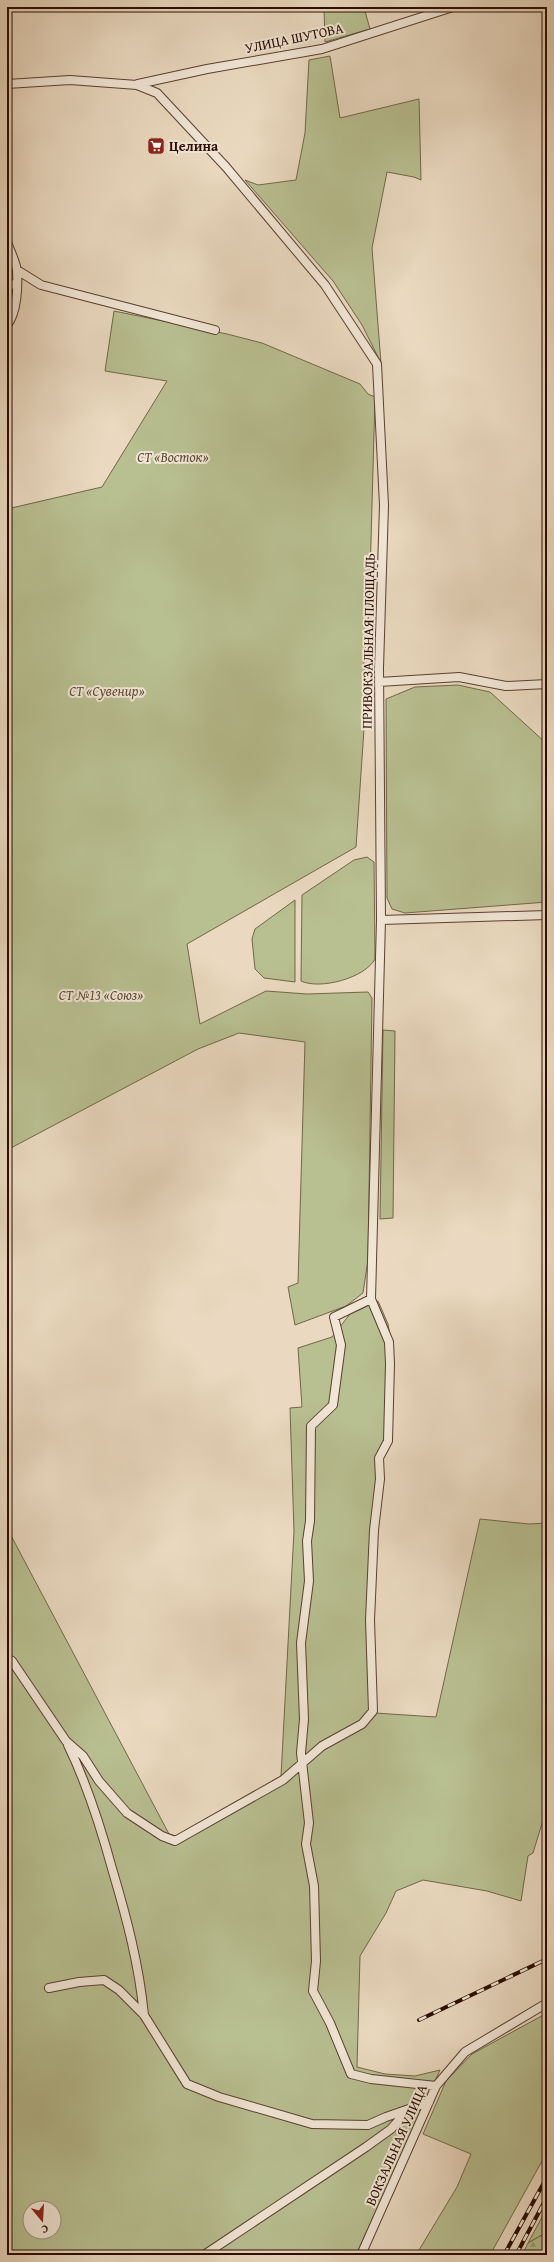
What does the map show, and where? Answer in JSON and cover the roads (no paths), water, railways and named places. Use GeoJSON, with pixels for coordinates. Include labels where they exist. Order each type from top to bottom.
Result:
{"type":"FeatureCollection","features":[{"type":"Feature","properties":{"kind":"street","name":"УЛИЦА ШУТОВА"},"geometry":{"type":"LineString","coordinates":[[137,85],[207,69],[322,49],[453,7]]}},
{"type":"Feature","properties":{"kind":"street"},"geometry":{"type":"LineString","coordinates":[[7,84],[70,80],[137,85]]}},
{"type":"Feature","properties":{"kind":"street","name":"ПРИВОКЗАЛЬНАЯ ПЛОЩАДЬ"},"geometry":{"type":"LineString","coordinates":[[137,85],[157,93],[171,106],[226,167],[325,284],[377,364],[384,505],[378,682],[381,920],[371,1300]]}},
{"type":"Feature","properties":{"kind":"street"},"geometry":{"type":"LineString","coordinates":[[7,242],[16,270],[16,286],[12,320],[7,325]]}},
{"type":"Feature","properties":{"kind":"street"},"geometry":{"type":"LineString","coordinates":[[16,270],[41,285],[215,330]]}},
{"type":"Feature","properties":{"kind":"street"},"geometry":{"type":"LineString","coordinates":[[7,284],[16,286]]}},
{"type":"Feature","properties":{"kind":"street"},"geometry":{"type":"LineString","coordinates":[[378,682],[460,677],[506,686],[547,684]]}},
{"type":"Feature","properties":{"kind":"street"},"geometry":{"type":"LineString","coordinates":[[381,920],[547,915]]}},
{"type":"Feature","properties":{"kind":"street"},"geometry":{"type":"LineString","coordinates":[[66,1741],[83,1756],[99,1781],[127,1814],[162,1836],[175,1841],[283,1780],[302,1762],[322,1746],[362,1724],[373,1711],[370,1620],[374,1530],[380,1479],[379,1458],[388,1441],[390,1364],[389,1342],[371,1300],[334,1317],[341,1345],[333,1405],[312,1426],[310,1521],[307,1541],[309,1581],[301,1643],[304,1719],[302,1762],[309,1823],[306,1844],[314,1886],[316,1960],[313,1991],[330,2023],[351,2074],[371,2079],[436,2086]]}},
{"type":"Feature","properties":{"kind":"street"},"geometry":{"type":"LineString","coordinates":[[7,1658],[12,1661],[66,1741],[79,1767],[95,1812],[130,1932],[140,1983],[144,2015]]}},
{"type":"Feature","properties":{"kind":"street"},"geometry":{"type":"LineString","coordinates":[[49,1988],[78,1982],[104,1980],[119,1990],[144,2015],[187,2084],[218,2097],[312,2124],[368,2125],[429,2102]]}},
{"type":"Feature","properties":{"kind":"street","name":"ВОКЗАЛЬНАЯ УЛИЦА"},"geometry":{"type":"LineString","coordinates":[[361,2255],[436,2086],[464,2052],[547,2003]]}},
{"type":"Feature","properties":{"kind":"street"},"geometry":{"type":"LineString","coordinates":[[204,2255],[392,2129],[408,2109]]}},
{"type":"Feature","properties":{"kind":"railway"},"geometry":{"type":"LineString","coordinates":[[419,2020],[547,1959]]}},
{"type":"Feature","properties":{"kind":"railway"},"geometry":{"type":"LineString","coordinates":[[504,2255],[547,2177]]}},
{"type":"Feature","properties":{"kind":"railway"},"geometry":{"type":"LineString","coordinates":[[516,2255],[547,2197]]}},
{"type":"Feature","properties":{"kind":"place","name":"Целина"},"geometry":{"type":"Point","coordinates":[156,146]}},
{"type":"Feature","properties":{"kind":"park label","name":"СТ «Восток»"},"geometry":{"type":"Point","coordinates":[173,457]}},
{"type":"Feature","properties":{"kind":"park label","name":"СТ «Сувенир»"},"geometry":{"type":"Point","coordinates":[107,691]}},
{"type":"Feature","properties":{"kind":"park label","name":"СТ №13 «Союз»"},"geometry":{"type":"Point","coordinates":[101,995]}}]}
